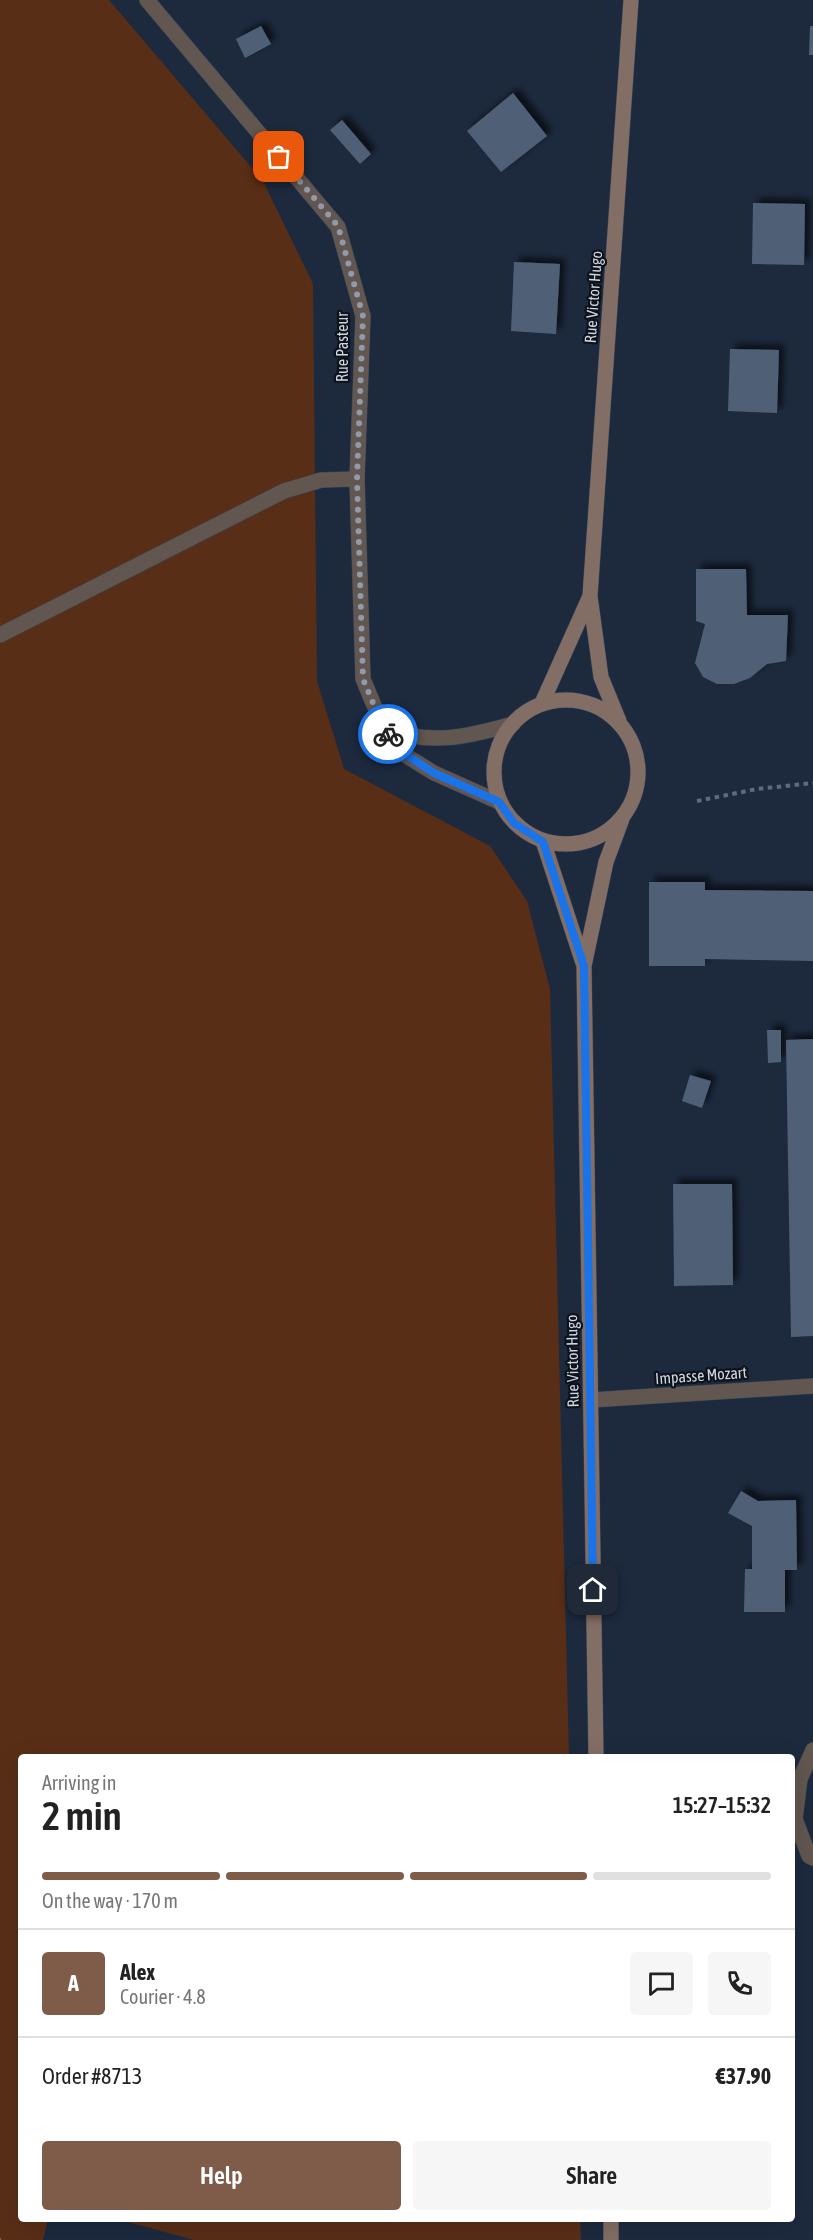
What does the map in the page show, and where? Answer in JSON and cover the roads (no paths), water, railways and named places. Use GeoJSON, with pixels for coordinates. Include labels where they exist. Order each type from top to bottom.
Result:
{"type":"FeatureCollection","features":[{"type":"Feature","properties":{"kind":"street","name":"Rue Pasteur"},"geometry":{"type":"LineString","coordinates":[[147,0],[338,226],[363,316],[357,479],[363,679],[383,727],[405,754],[434,773],[499,802]]}},
{"type":"Feature","properties":{"kind":"street","name":"Rue Victor Hugo"},"geometry":{"type":"LineString","coordinates":[[618,721],[601,678],[590,596],[631,0]]}},
{"type":"Feature","properties":{"kind":"street"},"geometry":{"type":"LineString","coordinates":[[0,635],[284,491],[321,480],[357,479]]}},
{"type":"Feature","properties":{"kind":"street","name":"Rue Victor Hugo"},"geometry":{"type":"LineString","coordinates":[[542,703],[590,596]]}},
{"type":"Feature","properties":{"kind":"street"},"geometry":{"type":"LineString","coordinates":[[578,700],[598,706],[618,721],[636,749],[640,774],[635,797],[622,819],[603,836],[579,844],[543,842],[514,823],[499,802],[493,776],[494,758],[503,735],[520,716],[542,703],[578,700]]}},
{"type":"Feature","properties":{"kind":"street"},"geometry":{"type":"LineString","coordinates":[[383,727],[406,737],[438,739],[471,736],[513,724]]}},
{"type":"Feature","properties":{"kind":"street","name":"Rue Victor Hugo"},"geometry":{"type":"LineString","coordinates":[[596,1754],[584,966],[606,862],[622,819]]}},
{"type":"Feature","properties":{"kind":"street","name":"Rue Victor Hugo"},"geometry":{"type":"LineString","coordinates":[[543,842],[584,966]]}},
{"type":"Feature","properties":{"kind":"street","name":"Impasse Mozart"},"geometry":{"type":"LineString","coordinates":[[591,1400],[813,1386]]}},
{"type":"Feature","properties":{"kind":"street"},"geometry":{"type":"LineString","coordinates":[[813,1750],[801,1779],[795,1819],[809,1856],[813,1858]]}},
{"type":"Feature","properties":{"kind":"street"},"geometry":{"type":"LineString","coordinates":[[611,2222],[611,2240]]}}]}
